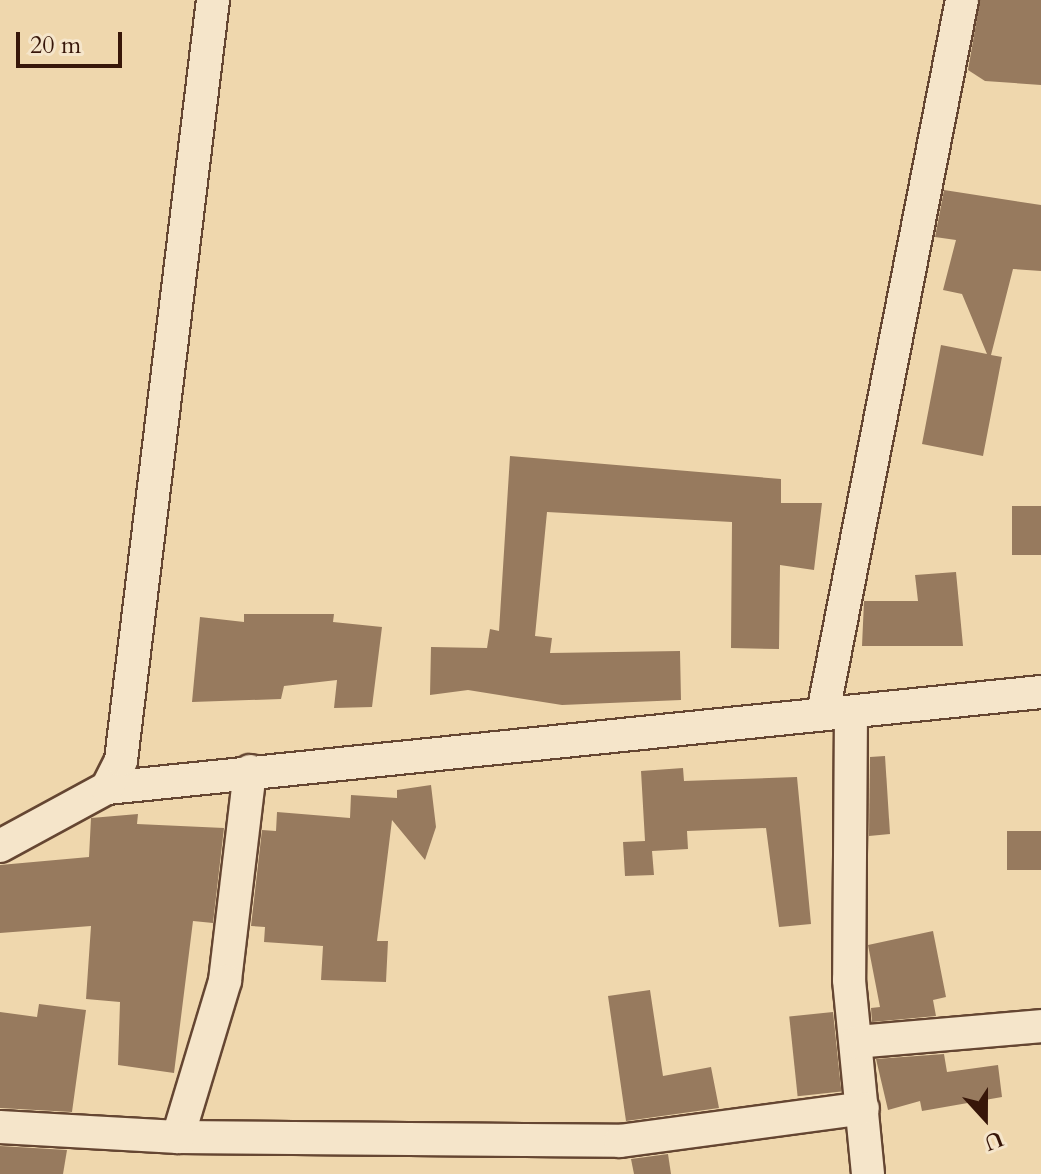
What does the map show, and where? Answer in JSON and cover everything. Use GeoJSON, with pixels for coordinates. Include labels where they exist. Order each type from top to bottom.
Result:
{"type":"FeatureCollection","features":[{"type":"Feature","properties":{"kind":"street"},"geometry":{"type":"LineString","coordinates":[[107,788],[121,760],[213,0]]}},
{"type":"Feature","properties":{"kind":"street"},"geometry":{"type":"LineString","coordinates":[[868,1174],[856,1042],[837,712],[962,0]]}},
{"type":"Feature","properties":{"kind":"street"},"geometry":{"type":"LineString","coordinates":[[0,846],[107,788],[1041,692]]}},
{"type":"Feature","properties":{"kind":"street"},"geometry":{"type":"LineString","coordinates":[[178,1137],[225,981],[250,771]]}},
{"type":"Feature","properties":{"kind":"street"},"geometry":{"type":"LineString","coordinates":[[856,1042],[1041,1026]]}},
{"type":"Feature","properties":{"kind":"street"},"geometry":{"type":"LineString","coordinates":[[0,1127],[178,1137],[620,1141],[863,1108]]}},
{"type":"Feature","properties":{"kind":"building"},"geometry":{"type":"Polygon","coordinates":[[[980,0],[1041,0],[1041,85],[985,81],[968,70],[980,0]]]}},
{"type":"Feature","properties":{"kind":"building"},"geometry":{"type":"Polygon","coordinates":[[[944,190],[1041,205],[1041,271],[1013,269],[991,355],[1002,357],[983,456],[922,444],[941,345],[987,354],[962,294],[943,290],[956,240],[935,237],[944,190]]]}},
{"type":"Feature","properties":{"kind":"building"},"geometry":{"type":"Polygon","coordinates":[[[510,456],[781,479],[781,503],[822,503],[814,570],[780,565],[779,649],[731,648],[732,522],[547,512],[535,636],[552,638],[550,653],[680,651],[681,700],[562,705],[468,690],[430,695],[431,647],[487,648],[490,629],[499,631],[510,456]]]}},
{"type":"Feature","properties":{"kind":"building"},"geometry":{"type":"Polygon","coordinates":[[[1012,506],[1041,506],[1041,555],[1012,555],[1012,506]]]}},
{"type":"Feature","properties":{"kind":"building"},"geometry":{"type":"Polygon","coordinates":[[[956,572],[963,646],[862,646],[864,601],[918,601],[915,575],[956,572]]]}},
{"type":"Feature","properties":{"kind":"building"},"geometry":{"type":"Polygon","coordinates":[[[244,614],[334,614],[333,622],[382,627],[372,707],[334,708],[337,680],[284,686],[281,699],[192,702],[200,617],[244,622],[244,614]]]}},
{"type":"Feature","properties":{"kind":"building"},"geometry":{"type":"Polygon","coordinates":[[[885,756],[890,834],[869,836],[870,757],[885,756]]]}},
{"type":"Feature","properties":{"kind":"building"},"geometry":{"type":"Polygon","coordinates":[[[683,768],[684,781],[797,777],[811,924],[779,927],[766,828],[687,831],[688,849],[652,851],[654,875],[625,876],[623,842],[645,841],[641,771],[683,768]]]}},
{"type":"Feature","properties":{"kind":"building"},"geometry":{"type":"Polygon","coordinates":[[[431,785],[436,827],[425,860],[392,820],[377,941],[388,941],[386,982],[321,980],[323,946],[264,942],[265,927],[251,926],[262,830],[276,831],[277,812],[350,818],[351,795],[397,798],[397,790],[431,785]]]}},
{"type":"Feature","properties":{"kind":"building"},"geometry":{"type":"Polygon","coordinates":[[[138,814],[137,824],[224,828],[213,923],[193,921],[174,1073],[118,1065],[120,1002],[86,999],[91,926],[0,933],[0,865],[89,857],[91,818],[138,814]]]}},
{"type":"Feature","properties":{"kind":"building"},"geometry":{"type":"Polygon","coordinates":[[[1007,831],[1041,831],[1041,870],[1007,870],[1007,831]]]}},
{"type":"Feature","properties":{"kind":"building"},"geometry":{"type":"Polygon","coordinates":[[[933,931],[946,997],[933,1000],[936,1016],[872,1022],[871,1008],[880,1007],[868,945],[933,931]]]}},
{"type":"Feature","properties":{"kind":"building"},"geometry":{"type":"Polygon","coordinates":[[[650,990],[663,1076],[711,1067],[719,1108],[626,1121],[608,996],[650,990]]]}},
{"type":"Feature","properties":{"kind":"building"},"geometry":{"type":"Polygon","coordinates":[[[39,1004],[86,1010],[72,1112],[0,1108],[0,1012],[37,1017],[39,1004]]]}},
{"type":"Feature","properties":{"kind":"building"},"geometry":{"type":"Polygon","coordinates":[[[833,1012],[841,1092],[798,1096],[789,1017],[833,1012]]]}},
{"type":"Feature","properties":{"kind":"building"},"geometry":{"type":"Polygon","coordinates":[[[944,1054],[947,1072],[998,1065],[1002,1097],[922,1111],[920,1101],[888,1110],[876,1059],[944,1054]]]}},
{"type":"Feature","properties":{"kind":"building"},"geometry":{"type":"Polygon","coordinates":[[[0,1146],[67,1150],[63,1174],[0,1174],[0,1146]]]}},
{"type":"Feature","properties":{"kind":"building"},"geometry":{"type":"Polygon","coordinates":[[[668,1154],[671,1174],[634,1174],[631,1159],[668,1154]]]}}]}
